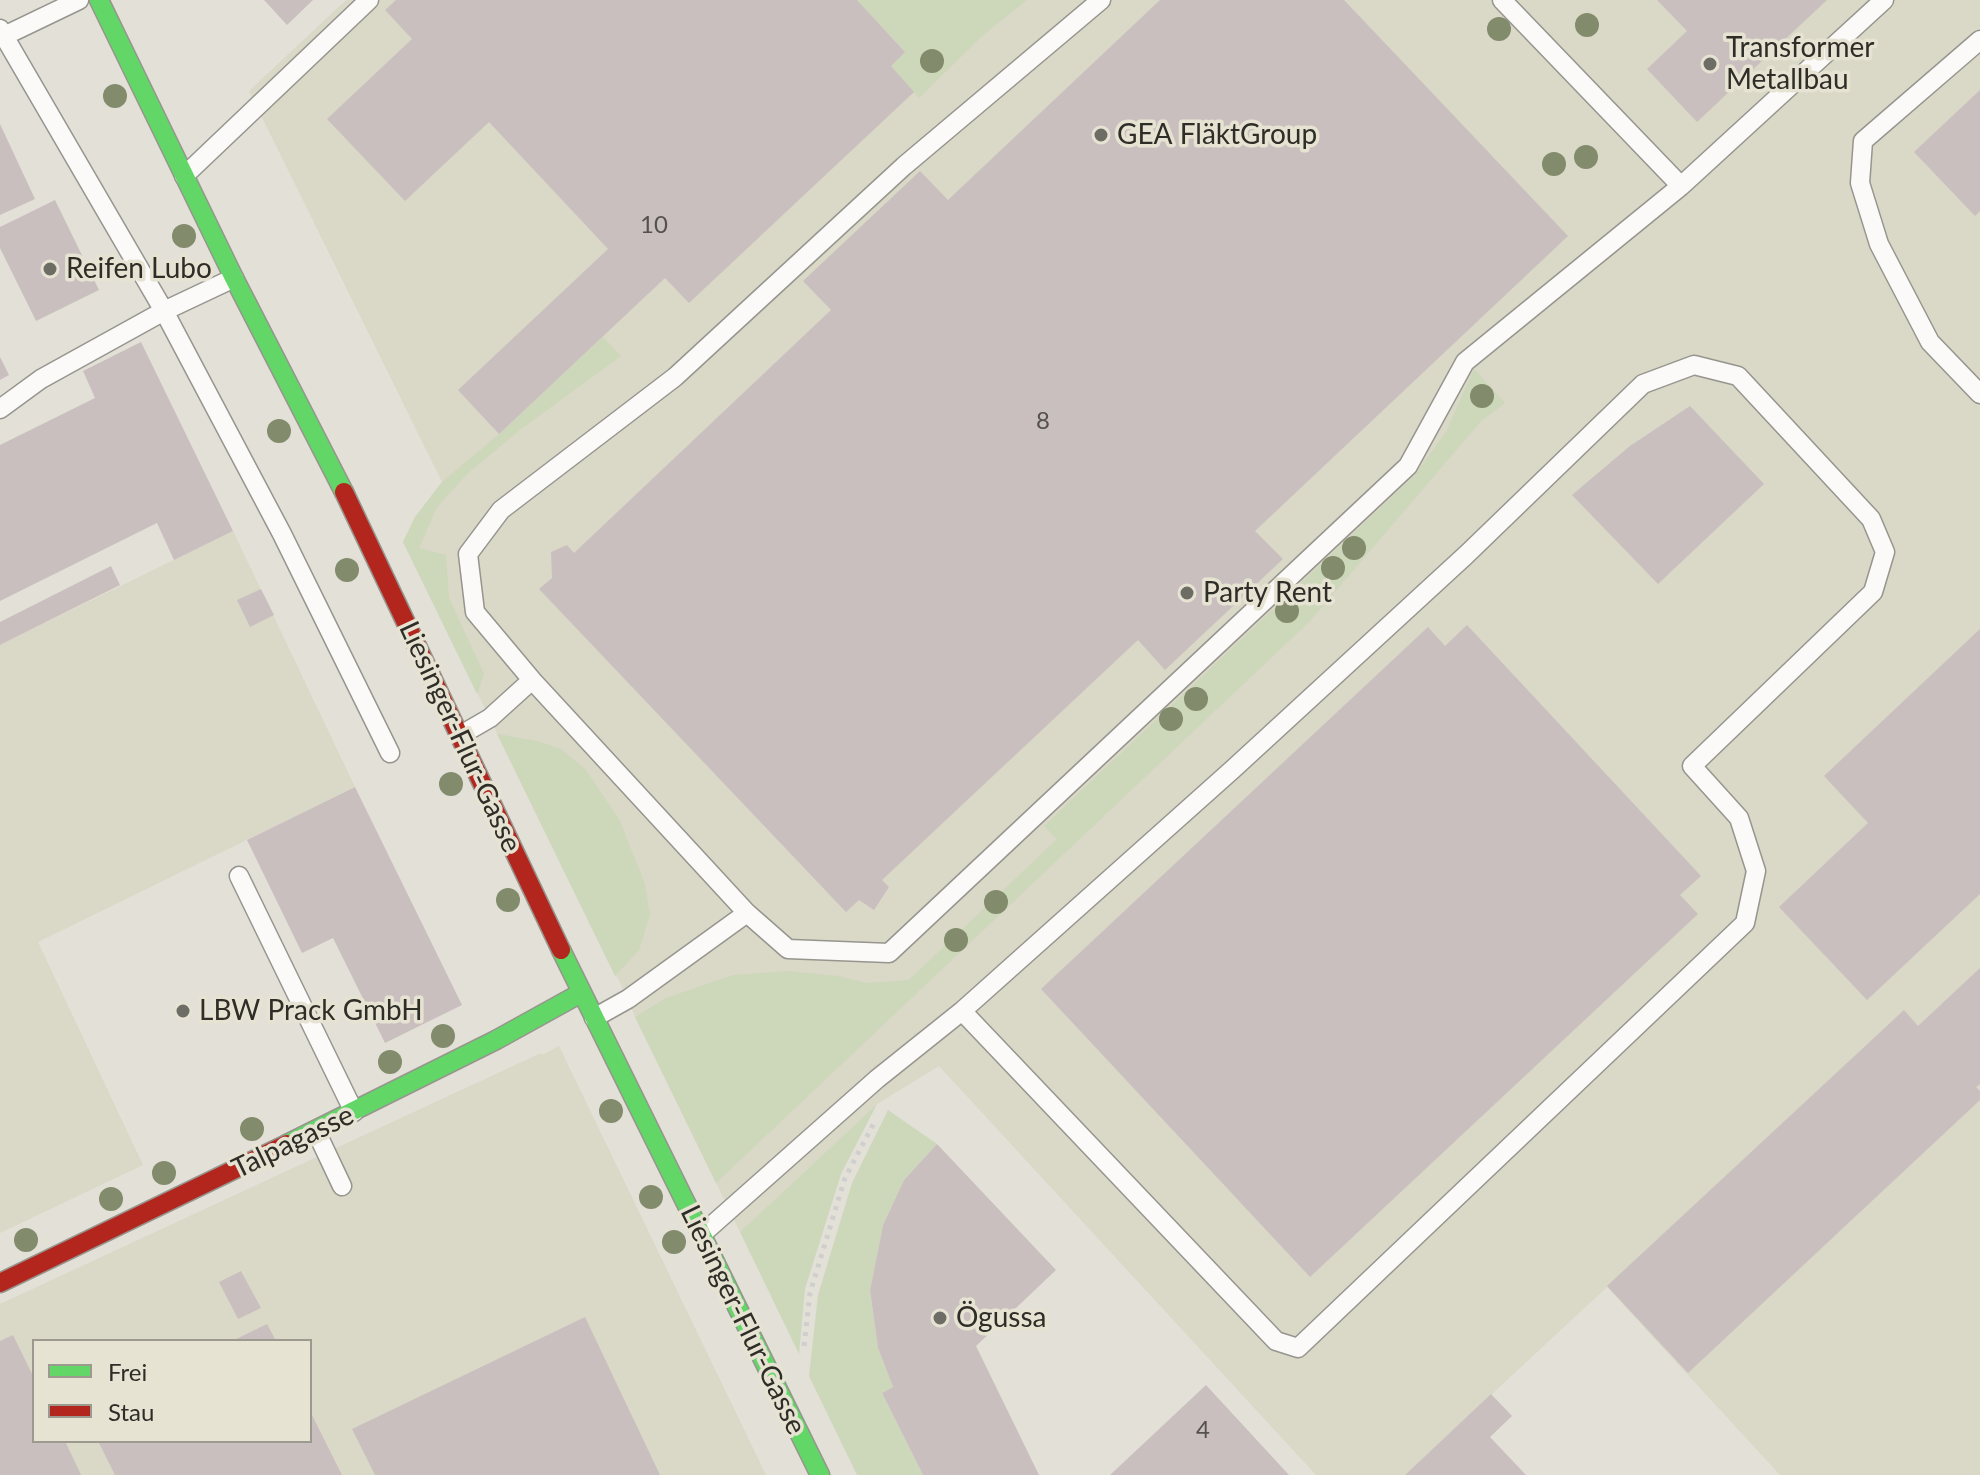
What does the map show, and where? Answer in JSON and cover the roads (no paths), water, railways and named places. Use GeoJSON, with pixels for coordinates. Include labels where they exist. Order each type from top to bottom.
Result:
{"type":"FeatureCollection","features":[{"type":"Feature","properties":{"kind":"street","name":"Liesinger-Flur-Gasse"},"geometry":{"type":"LineString","coordinates":[[99,0],[234,278],[348,501],[581,993],[820,1475]]}},
{"type":"Feature","properties":{"kind":"street","name":"Talpagasse"},"geometry":{"type":"LineString","coordinates":[[0,1283],[316,1131],[496,1040],[581,993]]}},
{"type":"Feature","properties":{"kind":"lane"},"geometry":{"type":"LineString","coordinates":[[79,0],[1,34],[164,311],[282,534],[390,753]]}},
{"type":"Feature","properties":{"kind":"lane"},"geometry":{"type":"LineString","coordinates":[[184,176],[369,0]]}},
{"type":"Feature","properties":{"kind":"lane"},"geometry":{"type":"LineString","coordinates":[[1101,0],[904,166],[675,377],[501,510],[468,554],[475,612],[532,680],[747,913],[788,949],[889,953],[1408,466],[1465,362],[1681,186],[1884,0]]}},
{"type":"Feature","properties":{"kind":"lane"},"geometry":{"type":"LineString","coordinates":[[1502,0],[1681,186]]}},
{"type":"Feature","properties":{"kind":"lane"},"geometry":{"type":"LineString","coordinates":[[1980,40],[1863,141],[1860,183],[1879,244],[1930,342],[1980,394]]}},
{"type":"Feature","properties":{"kind":"lane"},"geometry":{"type":"LineString","coordinates":[[0,409],[41,379],[164,311],[234,278]]}},
{"type":"Feature","properties":{"kind":"lane"},"geometry":{"type":"LineString","coordinates":[[701,1235],[877,1079],[962,1011],[1232,770],[1420,598],[1643,384],[1694,365],[1738,376],[1871,519],[1885,552],[1873,592],[1692,766],[1739,818],[1756,871],[1745,923],[1298,1348],[1276,1341],[962,1011]]}},
{"type":"Feature","properties":{"kind":"lane"},"geometry":{"type":"LineString","coordinates":[[459,736],[490,718],[532,680]]}},
{"type":"Feature","properties":{"kind":"lane"},"geometry":{"type":"LineString","coordinates":[[239,876],[354,1112]]}},
{"type":"Feature","properties":{"kind":"lane"},"geometry":{"type":"LineString","coordinates":[[594,1018],[628,999],[747,913]]}},
{"type":"Feature","properties":{"kind":"lane"},"geometry":{"type":"LineString","coordinates":[[316,1131],[342,1186]]}},
{"type":"Feature","properties":{"kind":"place","name":"Transformer Metallbau"},"geometry":{"type":"Point","coordinates":[1710,64]}},
{"type":"Feature","properties":{"kind":"place","name":"GEA FläktGroup"},"geometry":{"type":"Point","coordinates":[1101,135]}},
{"type":"Feature","properties":{"kind":"place","name":"Reifen Lubo"},"geometry":{"type":"Point","coordinates":[50,269]}},
{"type":"Feature","properties":{"kind":"place","name":"Party Rent"},"geometry":{"type":"Point","coordinates":[1187,593]}},
{"type":"Feature","properties":{"kind":"place","name":"LBW Prack GmbH"},"geometry":{"type":"Point","coordinates":[183,1011]}},
{"type":"Feature","properties":{"kind":"place","name":"Ögussa"},"geometry":{"type":"Point","coordinates":[940,1318]}}]}
